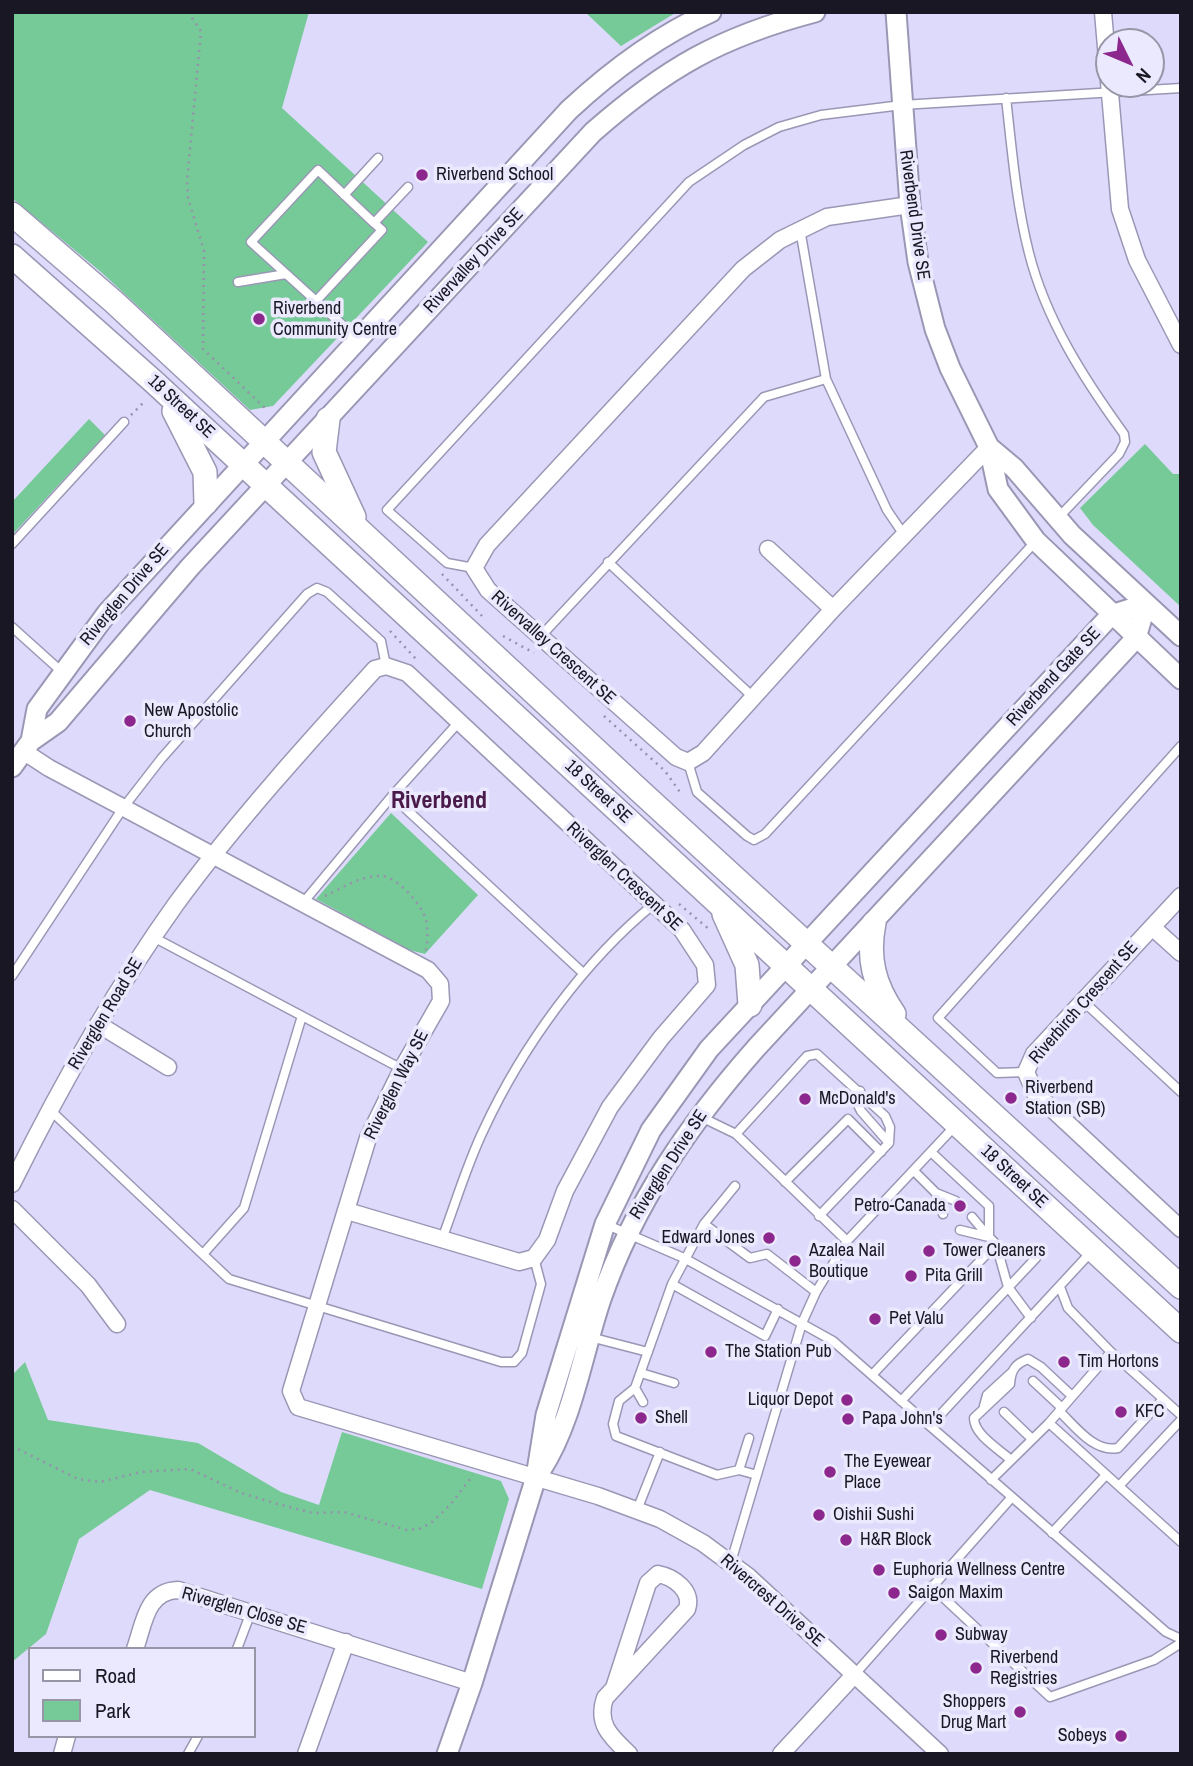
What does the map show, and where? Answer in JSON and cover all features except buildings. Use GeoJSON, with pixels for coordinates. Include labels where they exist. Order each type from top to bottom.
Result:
{"type":"FeatureCollection","features":[{"type":"Feature","properties":{"kind":"main road","name":"18 Street SE"},"geometry":{"type":"LineString","coordinates":[[12,214],[78,270],[1181,1287]]}},
{"type":"Feature","properties":{"kind":"main road","name":"18 Street SE"},"geometry":{"type":"LineString","coordinates":[[12,256],[154,382],[1181,1331]]}},
{"type":"Feature","properties":{"kind":"main road"},"geometry":{"type":"LineString","coordinates":[[154,382],[183,424],[198,455],[208,488],[206,503]]}},
{"type":"Feature","properties":{"kind":"main road"},"geometry":{"type":"LineString","coordinates":[[328,419],[324,452],[362,532]]}},
{"type":"Feature","properties":{"kind":"main road"},"geometry":{"type":"LineString","coordinates":[[720,905],[747,965],[750,1004]]}},
{"type":"Feature","properties":{"kind":"main road"},"geometry":{"type":"LineString","coordinates":[[874,923],[871,967],[883,999],[910,1037]]}},
{"type":"Feature","properties":{"kind":"street","name":"Rivervalley Drive SE"},"geometry":{"type":"LineString","coordinates":[[266,486],[593,132],[637,93],[677,66],[721,43],[763,26],[815,12]]}},
{"type":"Feature","properties":{"kind":"street","name":"Riverbend Drive SE"},"geometry":{"type":"LineString","coordinates":[[896,12],[910,205],[918,262],[935,329],[962,397],[989,447],[998,489],[1036,541],[1181,679]]}},
{"type":"Feature","properties":{"kind":"street","name":"Rivervalley Drive SE"},"geometry":{"type":"LineString","coordinates":[[243,464],[569,110],[619,66],[701,14]]}},
{"type":"Feature","properties":{"kind":"street"},"geometry":{"type":"LineString","coordinates":[[1109,98],[1120,209],[1137,260],[1181,345]]}},
{"type":"Feature","properties":{"kind":"street"},"geometry":{"type":"LineString","coordinates":[[474,568],[486,545],[717,296],[771,247],[800,229],[827,217],[910,205]]}},
{"type":"Feature","properties":{"kind":"street","name":"Riverbend Drive SE"},"geometry":{"type":"LineString","coordinates":[[989,447],[1014,468],[1058,518],[1181,636]]}},
{"type":"Feature","properties":{"kind":"street"},"geometry":{"type":"LineString","coordinates":[[688,762],[703,753],[833,609],[989,447]]}},
{"type":"Feature","properties":{"kind":"street","name":"Riverglen Drive SE"},"geometry":{"type":"LineString","coordinates":[[22,753],[37,709],[107,613],[243,464]]}},
{"type":"Feature","properties":{"kind":"street","name":"Riverglen Drive SE"},"geometry":{"type":"LineString","coordinates":[[22,753],[58,722],[133,631],[266,486]]}},
{"type":"Feature","properties":{"kind":"street"},"geometry":{"type":"LineString","coordinates":[[768,549],[833,609]]}},
{"type":"Feature","properties":{"kind":"street","name":"Rivervalley Crescent SE"},"geometry":{"type":"LineString","coordinates":[[474,568],[488,590],[676,757],[688,762]]}},
{"type":"Feature","properties":{"kind":"street","name":"Riverbend Gate SE"},"geometry":{"type":"LineString","coordinates":[[786,966],[1111,615],[1146,604]]}},
{"type":"Feature","properties":{"kind":"street","name":"Riverbend Gate SE"},"geometry":{"type":"LineString","coordinates":[[832,968],[1136,638],[1146,604]]}},
{"type":"Feature","properties":{"kind":"street"},"geometry":{"type":"LineString","coordinates":[[214,855],[282,770],[375,668],[386,666]]}},
{"type":"Feature","properties":{"kind":"street","name":"Riverglen Crescent SE"},"geometry":{"type":"LineString","coordinates":[[386,666],[407,673],[682,930],[705,965],[707,985],[661,1038],[610,1107],[565,1191],[547,1240],[534,1258]]}},
{"type":"Feature","properties":{"kind":"street","name":"Riverglen Way SE"},"geometry":{"type":"LineString","coordinates":[[22,753],[420,965],[428,970],[439,984],[441,1001],[402,1069],[368,1138],[291,1391],[298,1407],[536,1477]]}},
{"type":"Feature","properties":{"kind":"street","name":"Riverglen Road SE"},"geometry":{"type":"LineString","coordinates":[[12,1184],[49,1109],[98,1024],[153,937],[214,855]]}},
{"type":"Feature","properties":{"kind":"street","name":"Riverbirch Crescent SE"},"geometry":{"type":"LineString","coordinates":[[1181,895],[1034,1054],[1026,1072],[1034,1093],[1181,1229]]}},
{"type":"Feature","properties":{"kind":"street"},"geometry":{"type":"LineString","coordinates":[[1152,927],[1181,953]]}},
{"type":"Feature","properties":{"kind":"street","name":"Riverglen Drive SE"},"geometry":{"type":"LineString","coordinates":[[447,1754],[536,1477],[546,1415],[605,1224],[629,1172],[662,1113],[709,1049],[786,966]]}},
{"type":"Feature","properties":{"kind":"street","name":"Riverglen Drive SE"},"geometry":{"type":"LineString","coordinates":[[536,1477],[549,1457],[562,1425],[589,1337],[626,1233],[652,1185],[699,1115],[832,968]]}},
{"type":"Feature","properties":{"kind":"street"},"geometry":{"type":"LineString","coordinates":[[98,1024],[168,1067]]}},
{"type":"Feature","properties":{"kind":"street"},"geometry":{"type":"LineString","coordinates":[[12,1209],[88,1285],[117,1324]]}},
{"type":"Feature","properties":{"kind":"street"},"geometry":{"type":"LineString","coordinates":[[347,1211],[519,1262],[534,1258]]}},
{"type":"Feature","properties":{"kind":"street","name":"Rivercrest Drive SE"},"geometry":{"type":"LineString","coordinates":[[536,1477],[637,1510],[692,1537],[730,1562],[940,1754]]}},
{"type":"Feature","properties":{"kind":"street"},"geometry":{"type":"LineString","coordinates":[[614,1688],[648,1583],[658,1574],[664,1575],[686,1590],[689,1602],[687,1609],[614,1688],[602,1706],[604,1728],[629,1754]]}},
{"type":"Feature","properties":{"kind":"street","name":"Riverglen Close SE"},"geometry":{"type":"LineString","coordinates":[[136,1647],[150,1604],[168,1591],[178,1590],[472,1683]]}},
{"type":"Feature","properties":{"kind":"street"},"geometry":{"type":"LineString","coordinates":[[306,1754],[346,1642]]}},
{"type":"Feature","properties":{"kind":"street"},"geometry":{"type":"LineString","coordinates":[[781,1754],[855,1674]]}},
{"type":"Feature","properties":{"kind":"lane"},"geometry":{"type":"LineString","coordinates":[[474,568],[447,563],[387,510],[688,182],[744,145],[779,127],[821,115],[902,106],[1095,94]]}},
{"type":"Feature","properties":{"kind":"lane"},"geometry":{"type":"LineString","coordinates":[[1006,98],[1015,182],[1030,255],[1054,321],[1090,387],[1124,434],[1125,442],[1119,454],[1058,518]]}},
{"type":"Feature","properties":{"kind":"lane"},"geometry":{"type":"LineString","coordinates":[[344,195],[378,158]]}},
{"type":"Feature","properties":{"kind":"lane"},"geometry":{"type":"LineString","coordinates":[[316,301],[382,230],[318,170],[251,242],[286,274],[358,339]]}},
{"type":"Feature","properties":{"kind":"lane"},"geometry":{"type":"LineString","coordinates":[[374,223],[408,187]]}},
{"type":"Feature","properties":{"kind":"lane"},"geometry":{"type":"LineString","coordinates":[[800,229],[826,379],[887,510],[904,535]]}},
{"type":"Feature","properties":{"kind":"lane"},"geometry":{"type":"LineString","coordinates":[[237,282],[286,274]]}},
{"type":"Feature","properties":{"kind":"lane"},"geometry":{"type":"LineString","coordinates":[[540,637],[764,397],[826,379]]}},
{"type":"Feature","properties":{"kind":"lane"},"geometry":{"type":"LineString","coordinates":[[12,544],[124,422]]}},
{"type":"Feature","properties":{"kind":"lane"},"geometry":{"type":"LineString","coordinates":[[688,762],[697,792],[747,836],[754,840],[765,834],[1036,541]]}},
{"type":"Feature","properties":{"kind":"lane"},"geometry":{"type":"LineString","coordinates":[[608,562],[754,697]]}},
{"type":"Feature","properties":{"kind":"lane"},"geometry":{"type":"LineString","coordinates":[[12,976],[123,808],[243,664],[307,594],[317,588],[327,592],[381,641],[386,666]]}},
{"type":"Feature","properties":{"kind":"lane"},"geometry":{"type":"LineString","coordinates":[[12,627],[62,672]]}},
{"type":"Feature","properties":{"kind":"lane"},"geometry":{"type":"LineString","coordinates":[[302,904],[392,796],[459,722]]}},
{"type":"Feature","properties":{"kind":"lane"},"geometry":{"type":"LineString","coordinates":[[1026,1072],[997,1073],[937,1018],[1181,746]]}},
{"type":"Feature","properties":{"kind":"lane"},"geometry":{"type":"LineString","coordinates":[[392,796],[583,973]]}},
{"type":"Feature","properties":{"kind":"lane"},"geometry":{"type":"LineString","coordinates":[[442,1239],[484,1128],[532,1045],[583,973],[654,904]]}},
{"type":"Feature","properties":{"kind":"lane"},"geometry":{"type":"LineString","coordinates":[[153,937],[402,1069]]}},
{"type":"Feature","properties":{"kind":"lane"},"geometry":{"type":"LineString","coordinates":[[1083,1001],[1181,1092]]}},
{"type":"Feature","properties":{"kind":"lane"},"geometry":{"type":"LineString","coordinates":[[203,1254],[244,1208],[302,1016]]}},
{"type":"Feature","properties":{"kind":"lane"},"geometry":{"type":"LineString","coordinates":[[736,1134],[807,1056],[817,1054],[886,1116],[890,1128],[889,1143],[820,1216]]}},
{"type":"Feature","properties":{"kind":"lane"},"geometry":{"type":"LineString","coordinates":[[860,1091],[858,1105],[861,1111],[889,1143]]}},
{"type":"Feature","properties":{"kind":"lane"},"geometry":{"type":"LineString","coordinates":[[49,1109],[229,1279],[501,1362],[514,1362],[522,1353],[541,1284],[534,1258]]}},
{"type":"Feature","properties":{"kind":"lane"},"geometry":{"type":"LineString","coordinates":[[699,1115],[736,1134],[847,1241]]}},
{"type":"Feature","properties":{"kind":"lane"},"geometry":{"type":"LineString","coordinates":[[785,1182],[848,1119],[881,1152]]}},
{"type":"Feature","properties":{"kind":"lane"},"geometry":{"type":"LineString","coordinates":[[730,1562],[802,1323],[816,1292],[847,1241],[957,1124]]}},
{"type":"Feature","properties":{"kind":"lane"},"geometry":{"type":"LineString","coordinates":[[931,1152],[989,1206],[989,1237]]}},
{"type":"Feature","properties":{"kind":"lane"},"geometry":{"type":"LineString","coordinates":[[914,1171],[936,1193],[956,1201]]}},
{"type":"Feature","properties":{"kind":"lane"},"geometry":{"type":"LineString","coordinates":[[735,1186],[704,1224],[684,1258],[635,1388],[619,1401],[613,1424],[616,1436],[717,1475],[739,1470],[757,1475]]}},
{"type":"Feature","properties":{"kind":"lane"},"geometry":{"type":"LineString","coordinates":[[936,1193],[943,1214]]}},
{"type":"Feature","properties":{"kind":"lane"},"geometry":{"type":"LineString","coordinates":[[972,1217],[996,1244],[1008,1287],[1031,1318]]}},
{"type":"Feature","properties":{"kind":"lane"},"geometry":{"type":"LineString","coordinates":[[605,1224],[684,1258],[834,1341],[1166,1632],[1181,1641],[1153,1660],[1050,1697],[931,1586]]}},
{"type":"Feature","properties":{"kind":"lane"},"geometry":{"type":"LineString","coordinates":[[704,1224],[750,1258],[767,1254],[816,1292]]}},
{"type":"Feature","properties":{"kind":"lane"},"geometry":{"type":"LineString","coordinates":[[960,1230],[989,1237]]}},
{"type":"Feature","properties":{"kind":"lane"},"geometry":{"type":"LineString","coordinates":[[872,1375],[996,1244]]}},
{"type":"Feature","properties":{"kind":"lane"},"geometry":{"type":"LineString","coordinates":[[930,1426],[1093,1249]]}},
{"type":"Feature","properties":{"kind":"lane"},"geometry":{"type":"LineString","coordinates":[[901,1401],[1036,1258]]}},
{"type":"Feature","properties":{"kind":"lane"},"geometry":{"type":"LineString","coordinates":[[672,1284],[765,1336],[778,1309]]}},
{"type":"Feature","properties":{"kind":"lane"},"geometry":{"type":"LineString","coordinates":[[1060,1287],[1068,1308],[1181,1418],[1119,1486]]}},
{"type":"Feature","properties":{"kind":"lane"},"geometry":{"type":"LineString","coordinates":[[589,1337],[648,1352]]}},
{"type":"Feature","properties":{"kind":"lane"},"geometry":{"type":"LineString","coordinates":[[991,1479],[1049,1423],[1111,1352]]}},
{"type":"Feature","properties":{"kind":"lane"},"geometry":{"type":"LineString","coordinates":[[1011,1460],[974,1425],[974,1418],[1010,1384],[1011,1373],[1017,1364],[1028,1359],[1041,1367],[1072,1396]]}},
{"type":"Feature","properties":{"kind":"lane"},"geometry":{"type":"LineString","coordinates":[[641,1373],[674,1383]]}},
{"type":"Feature","properties":{"kind":"lane"},"geometry":{"type":"LineString","coordinates":[[1032,1381],[1096,1445],[1108,1450],[1118,1448],[1163,1399]]}},
{"type":"Feature","properties":{"kind":"lane"},"geometry":{"type":"LineString","coordinates":[[635,1388],[643,1402]]}},
{"type":"Feature","properties":{"kind":"lane"},"geometry":{"type":"LineString","coordinates":[[1004,1412],[1032,1439]]}},
{"type":"Feature","properties":{"kind":"lane"},"geometry":{"type":"LineString","coordinates":[[1049,1423],[1181,1542]]}},
{"type":"Feature","properties":{"kind":"lane"},"geometry":{"type":"LineString","coordinates":[[630,1440],[634,1430]]}},
{"type":"Feature","properties":{"kind":"lane"},"geometry":{"type":"LineString","coordinates":[[739,1470],[750,1438]]}},
{"type":"Feature","properties":{"kind":"lane"},"geometry":{"type":"LineString","coordinates":[[637,1510],[660,1452]]}},
{"type":"Feature","properties":{"kind":"lane"},"geometry":{"type":"LineString","coordinates":[[1052,1533],[1106,1475]]}},
{"type":"Feature","properties":{"kind":"lane"},"geometry":{"type":"LineString","coordinates":[[855,1674],[1012,1497]]}},
{"type":"Feature","properties":{"kind":"lane"},"geometry":{"type":"LineString","coordinates":[[238,1647],[251,1612]]}},
{"type":"Feature","properties":{"kind":"lane"},"geometry":{"type":"LineString","coordinates":[[188,1754],[197,1738]]}},
{"type":"Feature","properties":{"kind":"path"},"geometry":{"type":"LineString","coordinates":[[188,12],[201,31],[187,181],[188,198],[204,251],[203,349],[266,409]]}},
{"type":"Feature","properties":{"kind":"path"},"geometry":{"type":"LineString","coordinates":[[124,422],[143,403]]}},
{"type":"Feature","properties":{"kind":"path"},"geometry":{"type":"LineString","coordinates":[[442,574],[489,625]]}},
{"type":"Feature","properties":{"kind":"path"},"geometry":{"type":"LineString","coordinates":[[500,633],[539,656]]}},
{"type":"Feature","properties":{"kind":"path"},"geometry":{"type":"LineString","coordinates":[[596,709],[665,771],[682,795]]}},
{"type":"Feature","properties":{"kind":"path"},"geometry":{"type":"LineString","coordinates":[[302,904],[360,880],[381,876],[391,878],[403,888],[426,919],[426,949],[420,965]]}},
{"type":"Feature","properties":{"kind":"path"},"geometry":{"type":"LineString","coordinates":[[12,1450],[16,1448],[78,1479],[100,1482],[141,1472],[190,1469],[241,1493],[274,1503],[313,1513],[344,1513],[407,1530],[419,1529],[431,1523],[450,1505],[476,1470],[477,1460]]}},
{"type":"Feature","properties":{"kind":"green space"},"geometry":{"type":"Polygon","coordinates":[[[12,12],[309,12],[282,108],[428,242],[273,406],[250,410],[101,272],[12,198],[12,12]]]}},
{"type":"Feature","properties":{"kind":"green space"},"geometry":{"type":"Polygon","coordinates":[[[585,12],[677,12],[621,46],[585,12]]]}},
{"type":"Feature","properties":{"kind":"green space"},"geometry":{"type":"Polygon","coordinates":[[[89,419],[105,435],[12,535],[12,502],[89,419]]]}},
{"type":"Feature","properties":{"kind":"green space"},"geometry":{"type":"Polygon","coordinates":[[[1145,444],[1173,474],[1181,474],[1181,607],[1093,525],[1080,508],[1145,444]]]}},
{"type":"Feature","properties":{"kind":"green space"},"geometry":{"type":"Polygon","coordinates":[[[391,813],[478,895],[425,954],[409,950],[316,899],[391,813]]]}},
{"type":"Feature","properties":{"kind":"green space"},"geometry":{"type":"Polygon","coordinates":[[[25,1362],[48,1420],[198,1443],[281,1492],[319,1505],[342,1432],[501,1481],[509,1499],[482,1589],[150,1490],[79,1539],[46,1634],[12,1662],[12,1375],[25,1362]]]}},
{"type":"Feature","properties":{"kind":"place","name":"Riverbend School"},"geometry":{"type":"Point","coordinates":[422,175]}},
{"type":"Feature","properties":{"kind":"place","name":"Riverbend Community Centre"},"geometry":{"type":"Point","coordinates":[259,319]}},
{"type":"Feature","properties":{"kind":"place","name":"New Apostolic Church"},"geometry":{"type":"Point","coordinates":[130,721]}},
{"type":"Feature","properties":{"kind":"place","name":"Riverbend Station (SB)"},"geometry":{"type":"Point","coordinates":[1011,1098]}},
{"type":"Feature","properties":{"kind":"place","name":"McDonald's"},"geometry":{"type":"Point","coordinates":[805,1099]}},
{"type":"Feature","properties":{"kind":"place","name":"Petro-Canada"},"geometry":{"type":"Point","coordinates":[960,1206]}},
{"type":"Feature","properties":{"kind":"place","name":"Edward Jones"},"geometry":{"type":"Point","coordinates":[769,1238]}},
{"type":"Feature","properties":{"kind":"place","name":"Tower Cleaners"},"geometry":{"type":"Point","coordinates":[929,1251]}},
{"type":"Feature","properties":{"kind":"place","name":"Azalea Nail Boutique"},"geometry":{"type":"Point","coordinates":[795,1261]}},
{"type":"Feature","properties":{"kind":"place","name":"Pita Grill"},"geometry":{"type":"Point","coordinates":[911,1276]}},
{"type":"Feature","properties":{"kind":"place","name":"Pet Valu"},"geometry":{"type":"Point","coordinates":[875,1319]}},
{"type":"Feature","properties":{"kind":"place","name":"The Station Pub"},"geometry":{"type":"Point","coordinates":[711,1352]}},
{"type":"Feature","properties":{"kind":"place","name":"Tim Hortons"},"geometry":{"type":"Point","coordinates":[1064,1362]}},
{"type":"Feature","properties":{"kind":"place","name":"Liquor Depot"},"geometry":{"type":"Point","coordinates":[847,1400]}},
{"type":"Feature","properties":{"kind":"place","name":"KFC"},"geometry":{"type":"Point","coordinates":[1121,1412]}},
{"type":"Feature","properties":{"kind":"place","name":"Shell"},"geometry":{"type":"Point","coordinates":[641,1418]}},
{"type":"Feature","properties":{"kind":"place","name":"Papa John's"},"geometry":{"type":"Point","coordinates":[848,1419]}},
{"type":"Feature","properties":{"kind":"place","name":"The Eyewear Place"},"geometry":{"type":"Point","coordinates":[830,1472]}},
{"type":"Feature","properties":{"kind":"place","name":"Oishii Sushi"},"geometry":{"type":"Point","coordinates":[819,1515]}},
{"type":"Feature","properties":{"kind":"place","name":"H&R Block"},"geometry":{"type":"Point","coordinates":[846,1540]}},
{"type":"Feature","properties":{"kind":"place","name":"Euphoria Wellness Centre"},"geometry":{"type":"Point","coordinates":[879,1570]}},
{"type":"Feature","properties":{"kind":"place","name":"Saigon Maxim"},"geometry":{"type":"Point","coordinates":[894,1593]}},
{"type":"Feature","properties":{"kind":"place","name":"Subway"},"geometry":{"type":"Point","coordinates":[941,1635]}},
{"type":"Feature","properties":{"kind":"place","name":"Riverbend Registries"},"geometry":{"type":"Point","coordinates":[976,1668]}},
{"type":"Feature","properties":{"kind":"place","name":"Shoppers Drug Mart"},"geometry":{"type":"Point","coordinates":[1020,1712]}},
{"type":"Feature","properties":{"kind":"place","name":"Sobeys"},"geometry":{"type":"Point","coordinates":[1121,1736]}},
{"type":"Feature","properties":{"kind":"district","name":"Riverbend"},"geometry":{"type":"Point","coordinates":[439,802]}}]}
